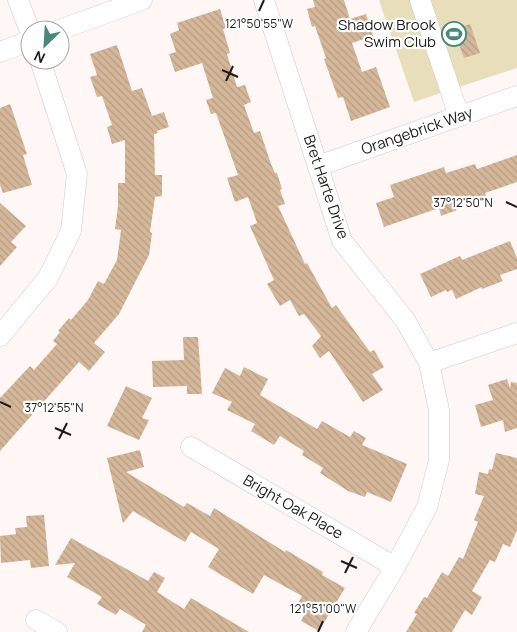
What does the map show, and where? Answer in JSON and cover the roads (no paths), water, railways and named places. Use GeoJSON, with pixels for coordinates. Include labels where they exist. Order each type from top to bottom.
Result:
{"type":"FeatureCollection","features":[{"type":"Feature","properties":{"kind":"street"},"geometry":{"type":"LineString","coordinates":[[18,0],[26,20]]}},
{"type":"Feature","properties":{"kind":"street"},"geometry":{"type":"LineString","coordinates":[[70,26],[142,0]]}},
{"type":"Feature","properties":{"kind":"street","name":"Bret Harte Drive"},"geometry":{"type":"LineString","coordinates":[[264,0],[342,241],[405,320],[429,363],[439,410],[439,460],[427,507],[395,567],[356,632]]}},
{"type":"Feature","properties":{"kind":"street"},"geometry":{"type":"LineString","coordinates":[[420,0],[459,116]]}},
{"type":"Feature","properties":{"kind":"street"},"geometry":{"type":"LineString","coordinates":[[0,52],[20,44]]}},
{"type":"Feature","properties":{"kind":"street"},"geometry":{"type":"LineString","coordinates":[[0,336],[48,278],[71,231],[77,174],[43,70]]}},
{"type":"Feature","properties":{"kind":"street","name":"Orangebrick Way"},"geometry":{"type":"LineString","coordinates":[[318,166],[517,96]]}},
{"type":"Feature","properties":{"kind":"street"},"geometry":{"type":"LineString","coordinates":[[429,363],[517,333]]}},
{"type":"Feature","properties":{"kind":"street","name":"Bright Oak Place"},"geometry":{"type":"LineString","coordinates":[[191,447],[395,567]]}},
{"type":"Feature","properties":{"kind":"street"},"geometry":{"type":"LineString","coordinates":[[36,620],[57,632]]}},
{"type":"Feature","properties":{"kind":"place","name":"Shadow Brook Swim Club"},"geometry":{"type":"Point","coordinates":[454,34]}}]}
